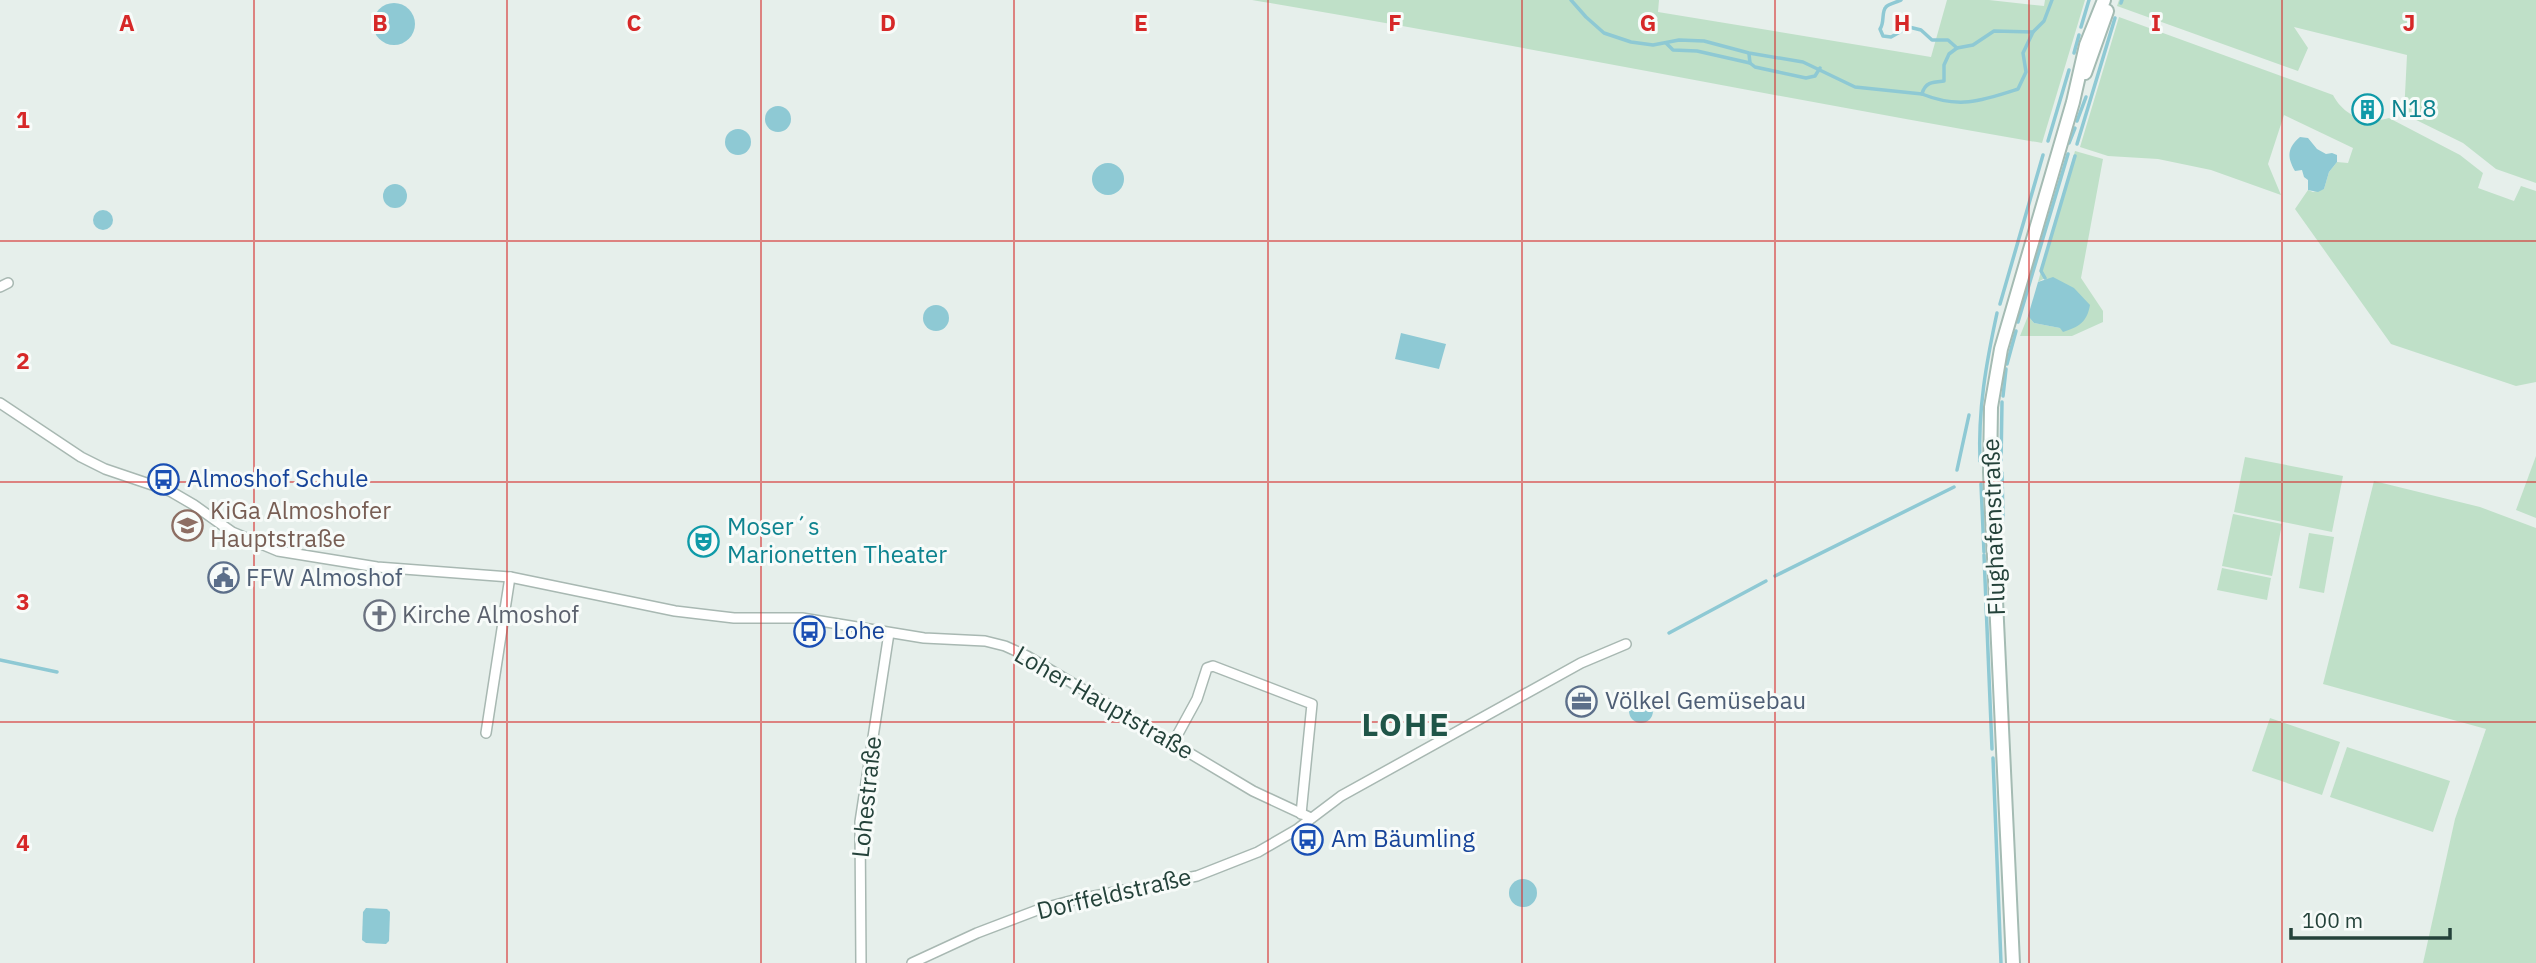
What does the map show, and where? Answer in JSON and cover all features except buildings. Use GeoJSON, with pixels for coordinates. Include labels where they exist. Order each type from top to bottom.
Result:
{"type":"FeatureCollection","features":[{"type":"Feature","properties":{"kind":"main road","name":"Flughafenstraße"},"geometry":{"type":"LineString","coordinates":[[2013,963],[1990,472],[1991,407],[2004,335],[2073,102],[2086,46],[2104,0]]}},
{"type":"Feature","properties":{"kind":"main road","name":"Flughafenstraße"},"geometry":{"type":"LineString","coordinates":[[2073,102],[2110,0]]}},
{"type":"Feature","properties":{"kind":"street","name":"Loher Hauptstraße"},"geometry":{"type":"LineString","coordinates":[[0,403],[81,457],[105,469],[170,491],[232,532],[278,551],[377,567],[510,577],[675,611],[734,618],[802,618],[924,638],[985,641],[1004,646],[1027,656],[1253,791],[1311,818]]}},
{"type":"Feature","properties":{"kind":"street"},"geometry":{"type":"LineString","coordinates":[[486,733],[510,577]]}},
{"type":"Feature","properties":{"kind":"street","name":"Lohestraße"},"geometry":{"type":"LineString","coordinates":[[862,963],[860,822],[889,633]]}},
{"type":"Feature","properties":{"kind":"street","name":"Dorffeldstraße"},"geometry":{"type":"LineString","coordinates":[[912,963],[977,933],[1040,909],[1186,878],[1218,869],[1258,852],[1341,796],[1581,663],[1626,643]]}},
{"type":"Feature","properties":{"kind":"street"},"geometry":{"type":"LineString","coordinates":[[1174,743],[1197,699],[1207,668],[1213,666],[1312,704],[1301,814]]}},
{"type":"Feature","properties":{"kind":"green space"},"geometry":{"type":"Polygon","coordinates":[[[1252,0],[1659,0],[1658,12],[1931,57],[1947,0],[1989,0],[2044,6],[2045,0],[2085,0],[2042,143],[1252,0]]]}},
{"type":"Feature","properties":{"kind":"green space"},"geometry":{"type":"Polygon","coordinates":[[[2119,0],[2536,0],[2536,183],[2496,169],[2463,143],[2404,114],[2407,55],[2294,27],[2308,48],[2298,71],[2117,6],[2119,0]]]}},
{"type":"Feature","properties":{"kind":"green space"},"geometry":{"type":"Polygon","coordinates":[[[2119,17],[2333,95],[2343,108],[2356,117],[2372,120],[2389,118],[2460,155],[2483,173],[2478,188],[2514,201],[2521,186],[2536,191],[2536,382],[2516,386],[2391,344],[2295,209],[2308,190],[2313,192],[2324,189],[2329,172],[2337,162],[2348,163],[2353,148],[2284,115],[2268,164],[2281,195],[2211,170],[2158,159],[2108,156],[2080,147],[2119,17]]]}},
{"type":"Feature","properties":{"kind":"green space"},"geometry":{"type":"Polygon","coordinates":[[[2075,151],[2103,159],[2081,278],[2103,311],[2103,322],[2072,336],[2020,336],[2028,316],[2034,323],[2060,328],[2045,278],[2038,282],[2075,151]]]}},
{"type":"Feature","properties":{"kind":"green space"},"geometry":{"type":"Polygon","coordinates":[[[2536,456],[2536,518],[2516,510],[2536,456]]]}},
{"type":"Feature","properties":{"kind":"green space"},"geometry":{"type":"Polygon","coordinates":[[[2245,457],[2343,476],[2332,532],[2234,512],[2245,457]]]}},
{"type":"Feature","properties":{"kind":"green space"},"geometry":{"type":"Polygon","coordinates":[[[2374,481],[2480,507],[2536,528],[2536,963],[2423,963],[2455,819],[2486,729],[2323,684],[2374,481]]]}},
{"type":"Feature","properties":{"kind":"green space"},"geometry":{"type":"Polygon","coordinates":[[[2233,514],[2282,524],[2272,576],[2222,566],[2233,514]]]}},
{"type":"Feature","properties":{"kind":"green space"},"geometry":{"type":"Polygon","coordinates":[[[2309,533],[2334,537],[2324,593],[2299,588],[2309,533]]]}},
{"type":"Feature","properties":{"kind":"green space"},"geometry":{"type":"Polygon","coordinates":[[[2222,568],[2271,578],[2267,600],[2217,590],[2222,568]]]}},
{"type":"Feature","properties":{"kind":"green space"},"geometry":{"type":"Polygon","coordinates":[[[2270,718],[2340,742],[2322,795],[2252,771],[2270,718]]]}},
{"type":"Feature","properties":{"kind":"green space"},"geometry":{"type":"Polygon","coordinates":[[[2347,747],[2450,781],[2433,832],[2330,797],[2347,747]]]}},
{"type":"Feature","properties":{"kind":"water"},"geometry":{"type":"Polygon","coordinates":[[[394,3],[409,9],[415,24],[409,39],[394,45],[379,39],[373,24],[379,9],[394,3]]]}},
{"type":"Feature","properties":{"kind":"water"},"geometry":{"type":"Polygon","coordinates":[[[778,106],[787,110],[791,119],[787,128],[778,132],[769,128],[765,119],[769,110],[778,106]]]}},
{"type":"Feature","properties":{"kind":"water"},"geometry":{"type":"Polygon","coordinates":[[[738,129],[747,133],[751,142],[747,151],[738,155],[729,151],[725,142],[729,133],[738,129]]]}},
{"type":"Feature","properties":{"kind":"water"},"geometry":{"type":"Polygon","coordinates":[[[2300,137],[2308,138],[2317,149],[2326,154],[2337,155],[2337,162],[2329,172],[2324,189],[2318,192],[2308,190],[2308,180],[2302,170],[2295,171],[2291,161],[2291,149],[2300,137]]]}},
{"type":"Feature","properties":{"kind":"water"},"geometry":{"type":"Polygon","coordinates":[[[1108,163],[1119,168],[1124,179],[1119,190],[1108,195],[1097,190],[1092,179],[1097,168],[1108,163]]]}},
{"type":"Feature","properties":{"kind":"water"},"geometry":{"type":"Polygon","coordinates":[[[395,184],[406,191],[407,196],[400,207],[395,208],[384,201],[383,196],[390,185],[395,184]]]}},
{"type":"Feature","properties":{"kind":"water"},"geometry":{"type":"Polygon","coordinates":[[[103,210],[110,213],[113,220],[110,227],[103,230],[96,227],[93,220],[96,213],[103,210]]]}},
{"type":"Feature","properties":{"kind":"water"},"geometry":{"type":"Polygon","coordinates":[[[2053,277],[2074,288],[2090,305],[2087,316],[2081,323],[2063,332],[2060,328],[2034,323],[2028,316],[2038,282],[2053,277]]]}},
{"type":"Feature","properties":{"kind":"water"},"geometry":{"type":"Polygon","coordinates":[[[936,305],[945,309],[949,318],[945,327],[936,331],[927,327],[923,318],[927,309],[936,305]]]}},
{"type":"Feature","properties":{"kind":"water"},"geometry":{"type":"Polygon","coordinates":[[[1401,333],[1446,344],[1439,369],[1395,359],[1401,333]]]}},
{"type":"Feature","properties":{"kind":"water"},"geometry":{"type":"Polygon","coordinates":[[[1641,699],[1649,703],[1653,711],[1649,719],[1641,723],[1633,719],[1629,711],[1633,703],[1641,699]]]}},
{"type":"Feature","properties":{"kind":"water"},"geometry":{"type":"Polygon","coordinates":[[[1523,879],[1533,883],[1537,893],[1533,903],[1523,907],[1513,903],[1509,893],[1513,883],[1523,879]]]}},
{"type":"Feature","properties":{"kind":"water"},"geometry":{"type":"Polygon","coordinates":[[[366,908],[387,909],[390,912],[389,941],[386,944],[366,943],[362,940],[363,912],[366,908]]]}},
{"type":"Feature","properties":{"kind":"waterway"},"geometry":{"type":"LineString","coordinates":[[1571,0],[1604,33],[1631,42],[1653,45],[1679,40],[1704,41],[1749,53],[1803,62],[1855,87],[1922,94],[1927,85],[1944,81],[1944,65],[1949,54],[1957,48],[1973,45],[1994,31],[2033,32],[2044,21],[2052,0]]}},
{"type":"Feature","properties":{"kind":"waterway"},"geometry":{"type":"LineString","coordinates":[[1901,0],[1885,9],[1880,29],[1883,36],[1891,37],[1909,27],[1921,30],[1932,40],[1948,40],[1957,48]]}},
{"type":"Feature","properties":{"kind":"waterway"},"geometry":{"type":"LineString","coordinates":[[2081,27],[2089,0]]}},
{"type":"Feature","properties":{"kind":"waterway"},"geometry":{"type":"LineString","coordinates":[[2077,144],[2115,18]]}},
{"type":"Feature","properties":{"kind":"waterway"},"geometry":{"type":"LineString","coordinates":[[1922,94],[1935,99],[1970,102],[2018,89],[2026,72],[2023,53],[2033,32]]}},
{"type":"Feature","properties":{"kind":"waterway"},"geometry":{"type":"LineString","coordinates":[[2074,53],[2079,35]]}},
{"type":"Feature","properties":{"kind":"waterway"},"geometry":{"type":"LineString","coordinates":[[1666,43],[1673,50],[1697,51],[1750,63]]}},
{"type":"Feature","properties":{"kind":"waterway"},"geometry":{"type":"LineString","coordinates":[[1749,54],[1750,63],[1755,67],[1806,78],[1815,76],[1820,68]]}},
{"type":"Feature","properties":{"kind":"waterway"},"geometry":{"type":"LineString","coordinates":[[2048,141],[2069,70]]}},
{"type":"Feature","properties":{"kind":"waterway"},"geometry":{"type":"LineString","coordinates":[[2077,121],[2086,97]]}},
{"type":"Feature","properties":{"kind":"waterway"},"geometry":{"type":"LineString","coordinates":[[2069,143],[2075,128]]}},
{"type":"Feature","properties":{"kind":"waterway"},"geometry":{"type":"LineString","coordinates":[[2018,322],[2068,154]]}},
{"type":"Feature","properties":{"kind":"waterway"},"geometry":{"type":"LineString","coordinates":[[2000,304],[2043,155]]}},
{"type":"Feature","properties":{"kind":"waterway"},"geometry":{"type":"LineString","coordinates":[[2045,278],[2041,271],[2075,156]]}},
{"type":"Feature","properties":{"kind":"waterway"},"geometry":{"type":"LineString","coordinates":[[1980,461],[1984,387],[1997,313]]}},
{"type":"Feature","properties":{"kind":"waterway"},"geometry":{"type":"LineString","coordinates":[[2007,364],[2016,331]]}},
{"type":"Feature","properties":{"kind":"waterway"},"geometry":{"type":"LineString","coordinates":[[2003,396],[2006,369]]}},
{"type":"Feature","properties":{"kind":"waterway"},"geometry":{"type":"LineString","coordinates":[[2001,464],[2002,402]]}},
{"type":"Feature","properties":{"kind":"waterway"},"geometry":{"type":"LineString","coordinates":[[1957,470],[1969,415]]}},
{"type":"Feature","properties":{"kind":"waterway"},"geometry":{"type":"LineString","coordinates":[[2002,473],[2003,520]]}},
{"type":"Feature","properties":{"kind":"waterway"},"geometry":{"type":"LineString","coordinates":[[1981,484],[1984,552]]}},
{"type":"Feature","properties":{"kind":"waterway"},"geometry":{"type":"LineString","coordinates":[[1775,576],[1954,487]]}},
{"type":"Feature","properties":{"kind":"waterway"},"geometry":{"type":"LineString","coordinates":[[1984,555],[1992,749]]}},
{"type":"Feature","properties":{"kind":"waterway"},"geometry":{"type":"LineString","coordinates":[[1669,633],[1766,581]]}},
{"type":"Feature","properties":{"kind":"waterway"},"geometry":{"type":"LineString","coordinates":[[0,660],[57,672]]}},
{"type":"Feature","properties":{"kind":"waterway"},"geometry":{"type":"LineString","coordinates":[[1993,758],[2001,963]]}},
{"type":"Feature","properties":{"kind":"place","name":"N18"},"geometry":{"type":"Point","coordinates":[2368,109]}},
{"type":"Feature","properties":{"kind":"place","name":"Almoshof Schule"},"geometry":{"type":"Point","coordinates":[164,479]}},
{"type":"Feature","properties":{"kind":"place","name":"KiGa Almoshofer Hauptstraße"},"geometry":{"type":"Point","coordinates":[187,525]}},
{"type":"Feature","properties":{"kind":"place","name":"Moser´s Marionetten Theater"},"geometry":{"type":"Point","coordinates":[704,541]}},
{"type":"Feature","properties":{"kind":"place","name":"FFW Almoshof"},"geometry":{"type":"Point","coordinates":[223,578]}},
{"type":"Feature","properties":{"kind":"place","name":"Kirche Almoshof"},"geometry":{"type":"Point","coordinates":[379,615]}},
{"type":"Feature","properties":{"kind":"place","name":"Lohe"},"geometry":{"type":"Point","coordinates":[810,631]}},
{"type":"Feature","properties":{"kind":"place","name":"Völkel Gemüsebau"},"geometry":{"type":"Point","coordinates":[1582,701]}},
{"type":"Feature","properties":{"kind":"place","name":"Am Bäumling"},"geometry":{"type":"Point","coordinates":[1308,839]}},
{"type":"Feature","properties":{"kind":"district","name":"LOHE"},"geometry":{"type":"Point","coordinates":[1406,725]}}]}
